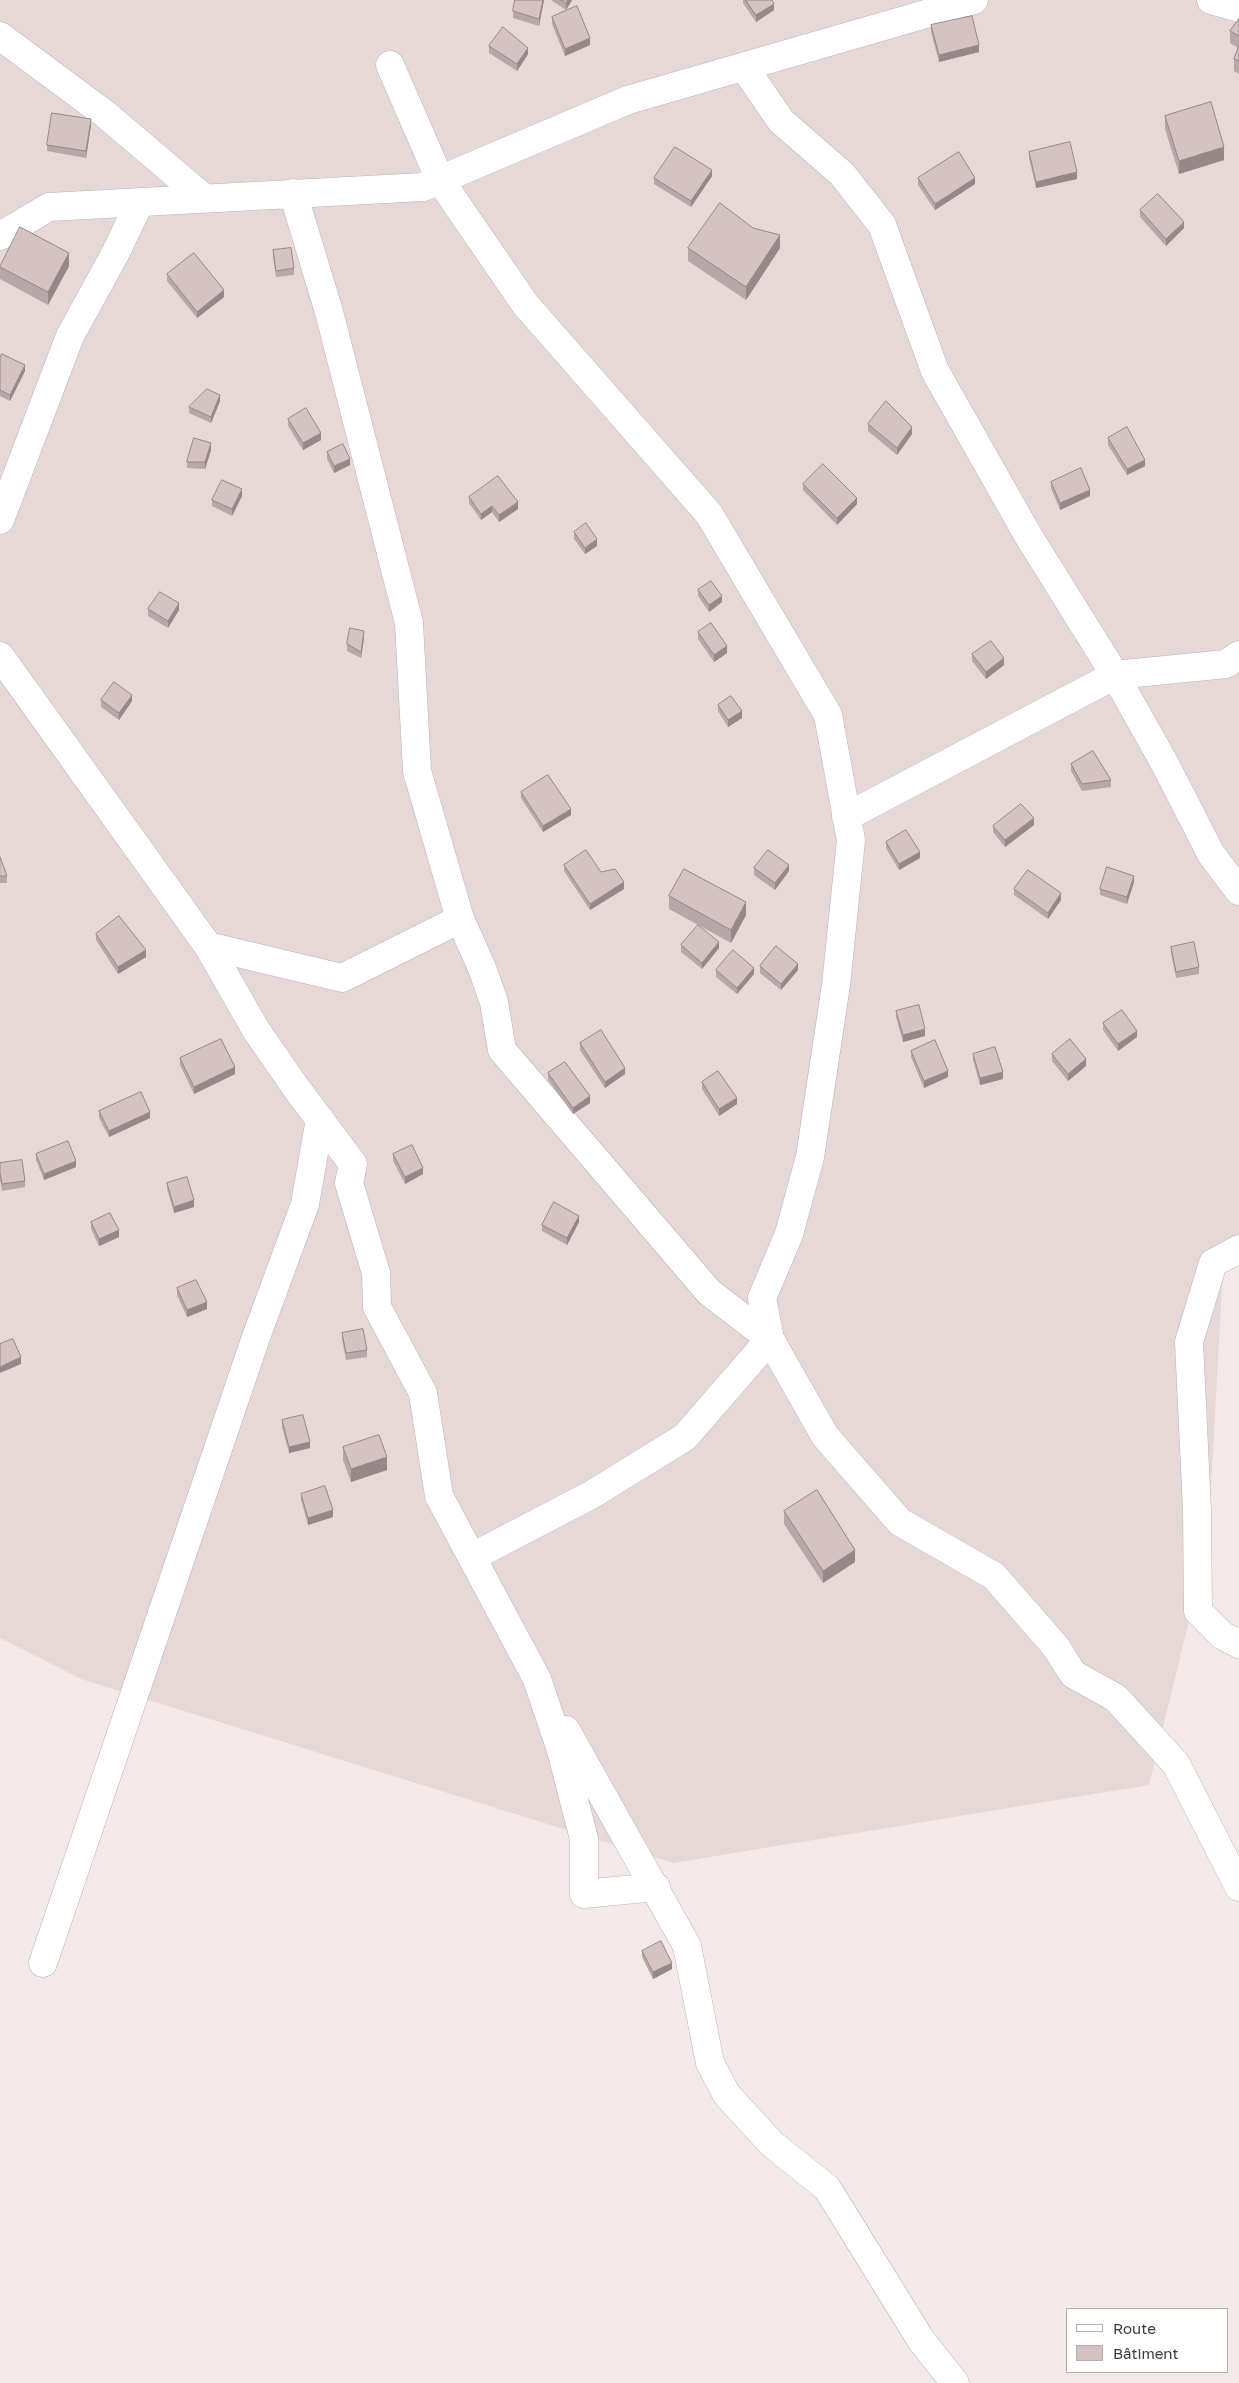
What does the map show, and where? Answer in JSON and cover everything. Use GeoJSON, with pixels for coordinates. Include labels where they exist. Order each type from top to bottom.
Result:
{"type":"FeatureCollection","features":[{"type":"Feature","properties":{"kind":"street"},"geometry":{"type":"LineString","coordinates":[[0,236],[50,207],[423,187],[628,100],[974,0]]}},
{"type":"Feature","properties":{"kind":"street"},"geometry":{"type":"LineString","coordinates":[[1211,0],[1239,8]]}},
{"type":"Feature","properties":{"kind":"street"},"geometry":{"type":"LineString","coordinates":[[0,36],[105,114],[204,198]]}},
{"type":"Feature","properties":{"kind":"street"},"geometry":{"type":"LineString","coordinates":[[390,64],[440,180],[525,304],[709,514],[828,715],[851,840],[836,985],[810,1157],[789,1234],[762,1298],[770,1339],[825,1436],[900,1522],[994,1576],[1056,1647],[1073,1674],[1116,1698],[1176,1764],[1239,1886]]}},
{"type":"Feature","properties":{"kind":"street"},"geometry":{"type":"LineString","coordinates":[[744,67],[781,121],[842,174],[882,225],[935,371],[1029,536],[1115,676],[1165,764],[1211,854],[1239,891]]}},
{"type":"Feature","properties":{"kind":"street"},"geometry":{"type":"LineString","coordinates":[[293,193],[328,312],[409,623],[417,771],[460,919],[482,968],[494,1002],[502,1050],[709,1292],[770,1339]]}},
{"type":"Feature","properties":{"kind":"street"},"geometry":{"type":"LineString","coordinates":[[0,520],[70,336],[115,254],[140,202]]}},
{"type":"Feature","properties":{"kind":"street"},"geometry":{"type":"LineString","coordinates":[[846,817],[1115,676],[1226,664],[1239,654]]}},
{"type":"Feature","properties":{"kind":"street"},"geometry":{"type":"LineString","coordinates":[[0,656],[208,946],[256,1030],[353,1164],[350,1183],[376,1273],[377,1307],[424,1393],[439,1496],[537,1679],[656,1887],[687,1946],[710,2063],[727,2095],[772,2144],[827,2188],[921,2340],[955,2383]]}},
{"type":"Feature","properties":{"kind":"street"},"geometry":{"type":"LineString","coordinates":[[208,946],[342,978],[460,919]]}},
{"type":"Feature","properties":{"kind":"street"},"geometry":{"type":"LineString","coordinates":[[43,1963],[255,1340],[305,1204],[320,1119]]}},
{"type":"Feature","properties":{"kind":"street"},"geometry":{"type":"LineString","coordinates":[[1239,1248],[1214,1263],[1188,1342],[1197,1510],[1198,1611],[1223,1636],[1239,1644]]}},
{"type":"Feature","properties":{"kind":"street"},"geometry":{"type":"LineString","coordinates":[[472,1557],[591,1496],[686,1437],[770,1339]]}},
{"type":"Feature","properties":{"kind":"street"},"geometry":{"type":"LineString","coordinates":[[537,1679],[561,1750],[584,1839],[584,1894],[656,1887]]}},
{"type":"Feature","properties":{"kind":"shaded area"},"geometry":{"type":"Polygon","coordinates":[[[0,0],[1239,0],[1239,1237],[1224,1249],[1208,1542],[1149,1785],[673,1863],[81,1679],[0,1638],[0,0]]]}},
{"type":"Feature","properties":{"kind":"building"},"geometry":{"type":"Polygon","coordinates":[[[515,0],[543,0],[539,19],[513,11],[515,0]]]}},
{"type":"Feature","properties":{"kind":"building"},"geometry":{"type":"Polygon","coordinates":[[[746,0],[772,0],[774,4],[756,15],[746,0]]]}},
{"type":"Feature","properties":{"kind":"building"},"geometry":{"type":"Polygon","coordinates":[[[577,6],[590,38],[565,49],[552,17],[577,6]]]}},
{"type":"Feature","properties":{"kind":"building"},"geometry":{"type":"Polygon","coordinates":[[[972,16],[979,45],[939,55],[931,25],[972,16]]]}},
{"type":"Feature","properties":{"kind":"building"},"geometry":{"type":"Polygon","coordinates":[[[1239,19],[1239,36],[1230,31],[1239,19]]]}},
{"type":"Feature","properties":{"kind":"building"},"geometry":{"type":"Polygon","coordinates":[[[503,27],[528,48],[517,64],[489,46],[503,27]]]}},
{"type":"Feature","properties":{"kind":"building"},"geometry":{"type":"Polygon","coordinates":[[[1239,46],[1239,61],[1234,59],[1239,46]]]}},
{"type":"Feature","properties":{"kind":"building"},"geometry":{"type":"Polygon","coordinates":[[[1211,102],[1224,147],[1179,161],[1165,116],[1211,102]]]}},
{"type":"Feature","properties":{"kind":"building"},"geometry":{"type":"Polygon","coordinates":[[[52,113],[91,119],[86,151],[47,145],[52,113]]]}},
{"type":"Feature","properties":{"kind":"building"},"geometry":{"type":"Polygon","coordinates":[[[1070,142],[1077,172],[1036,182],[1029,152],[1070,142]]]}},
{"type":"Feature","properties":{"kind":"building"},"geometry":{"type":"Polygon","coordinates":[[[675,147],[712,170],[691,201],[654,178],[675,147]]]}},
{"type":"Feature","properties":{"kind":"building"},"geometry":{"type":"Polygon","coordinates":[[[959,152],[975,178],[935,204],[918,178],[959,152]]]}},
{"type":"Feature","properties":{"kind":"building"},"geometry":{"type":"Polygon","coordinates":[[[1158,194],[1184,222],[1166,239],[1140,210],[1158,194]]]}},
{"type":"Feature","properties":{"kind":"building"},"geometry":{"type":"Polygon","coordinates":[[[720,203],[753,228],[780,235],[746,287],[688,248],[720,203]]]}},
{"type":"Feature","properties":{"kind":"building"},"geometry":{"type":"Polygon","coordinates":[[[20,227],[69,253],[48,292],[0,267],[20,227]]]}},
{"type":"Feature","properties":{"kind":"building"},"geometry":{"type":"Polygon","coordinates":[[[291,248],[294,268],[276,271],[273,250],[291,248]]]}},
{"type":"Feature","properties":{"kind":"building"},"geometry":{"type":"Polygon","coordinates":[[[194,253],[224,290],[197,312],[167,274],[194,253]]]}},
{"type":"Feature","properties":{"kind":"building"},"geometry":{"type":"Polygon","coordinates":[[[2,354],[25,365],[10,395],[0,390],[0,358],[2,354]]]}},
{"type":"Feature","properties":{"kind":"building"},"geometry":{"type":"Polygon","coordinates":[[[207,389],[220,395],[211,417],[189,407],[207,389]]]}},
{"type":"Feature","properties":{"kind":"building"},"geometry":{"type":"Polygon","coordinates":[[[886,401],[912,427],[897,448],[868,424],[886,401]]]}},
{"type":"Feature","properties":{"kind":"building"},"geometry":{"type":"Polygon","coordinates":[[[306,408],[321,433],[303,443],[288,419],[306,408]]]}},
{"type":"Feature","properties":{"kind":"building"},"geometry":{"type":"Polygon","coordinates":[[[1127,427],[1145,460],[1127,469],[1108,438],[1127,427]]]}},
{"type":"Feature","properties":{"kind":"building"},"geometry":{"type":"Polygon","coordinates":[[[194,438],[211,443],[205,462],[187,462],[194,438]]]}},
{"type":"Feature","properties":{"kind":"building"},"geometry":{"type":"Polygon","coordinates":[[[343,444],[350,459],[334,466],[327,452],[343,444]]]}},
{"type":"Feature","properties":{"kind":"building"},"geometry":{"type":"Polygon","coordinates":[[[823,464],[857,498],[837,518],[803,484],[823,464]]]}},
{"type":"Feature","properties":{"kind":"building"},"geometry":{"type":"Polygon","coordinates":[[[1081,468],[1090,490],[1060,503],[1051,482],[1081,468]]]}},
{"type":"Feature","properties":{"kind":"building"},"geometry":{"type":"Polygon","coordinates":[[[498,476],[518,502],[499,515],[492,506],[481,514],[469,497],[498,476]]]}},
{"type":"Feature","properties":{"kind":"building"},"geometry":{"type":"Polygon","coordinates":[[[222,480],[242,489],[232,509],[212,500],[222,480]]]}},
{"type":"Feature","properties":{"kind":"building"},"geometry":{"type":"Polygon","coordinates":[[[586,523],[597,539],[585,548],[574,532],[586,523]]]}},
{"type":"Feature","properties":{"kind":"building"},"geometry":{"type":"Polygon","coordinates":[[[711,581],[722,596],[709,605],[698,590],[711,581]]]}},
{"type":"Feature","properties":{"kind":"building"},"geometry":{"type":"Polygon","coordinates":[[[160,592],[179,603],[168,621],[148,609],[160,592]]]}},
{"type":"Feature","properties":{"kind":"building"},"geometry":{"type":"Polygon","coordinates":[[[711,623],[727,646],[714,655],[698,632],[711,623]]]}},
{"type":"Feature","properties":{"kind":"building"},"geometry":{"type":"Polygon","coordinates":[[[350,628],[364,631],[361,652],[347,644],[350,628]]]}},
{"type":"Feature","properties":{"kind":"building"},"geometry":{"type":"Polygon","coordinates":[[[991,641],[1004,658],[986,672],[972,654],[991,641]]]}},
{"type":"Feature","properties":{"kind":"building"},"geometry":{"type":"Polygon","coordinates":[[[114,682],[132,695],[119,713],[101,700],[114,682]]]}},
{"type":"Feature","properties":{"kind":"building"},"geometry":{"type":"Polygon","coordinates":[[[731,696],[742,711],[728,720],[718,705],[731,696]]]}},
{"type":"Feature","properties":{"kind":"building"},"geometry":{"type":"Polygon","coordinates":[[[1093,751],[1111,780],[1082,784],[1071,764],[1093,751]]]}},
{"type":"Feature","properties":{"kind":"building"},"geometry":{"type":"Polygon","coordinates":[[[548,775],[571,809],[543,826],[521,792],[548,775]]]}},
{"type":"Feature","properties":{"kind":"building"},"geometry":{"type":"Polygon","coordinates":[[[1021,804],[1034,818],[1005,840],[993,826],[1021,804]]]}},
{"type":"Feature","properties":{"kind":"building"},"geometry":{"type":"Polygon","coordinates":[[[906,830],[920,852],[899,864],[886,842],[906,830]]]}},
{"type":"Feature","properties":{"kind":"building"},"geometry":{"type":"Polygon","coordinates":[[[586,850],[601,872],[615,869],[624,882],[590,904],[564,865],[586,850]]]}},
{"type":"Feature","properties":{"kind":"building"},"geometry":{"type":"Polygon","coordinates":[[[768,850],[789,865],[775,883],[754,868],[768,850]]]}},
{"type":"Feature","properties":{"kind":"building"},"geometry":{"type":"Polygon","coordinates":[[[0,857],[7,876],[0,876],[0,857]]]}},
{"type":"Feature","properties":{"kind":"building"},"geometry":{"type":"Polygon","coordinates":[[[1107,867],[1134,876],[1127,897],[1100,889],[1107,867]]]}},
{"type":"Feature","properties":{"kind":"building"},"geometry":{"type":"Polygon","coordinates":[[[684,869],[746,902],[731,930],[669,896],[684,869]]]}},
{"type":"Feature","properties":{"kind":"building"},"geometry":{"type":"Polygon","coordinates":[[[1028,870],[1061,893],[1048,913],[1014,889],[1028,870]]]}},
{"type":"Feature","properties":{"kind":"building"},"geometry":{"type":"Polygon","coordinates":[[[119,916],[146,950],[118,967],[96,934],[119,916]]]}},
{"type":"Feature","properties":{"kind":"building"},"geometry":{"type":"Polygon","coordinates":[[[698,925],[719,942],[702,963],[681,945],[698,925]]]}},
{"type":"Feature","properties":{"kind":"building"},"geometry":{"type":"Polygon","coordinates":[[[1194,942],[1199,967],[1176,972],[1171,947],[1194,942]]]}},
{"type":"Feature","properties":{"kind":"building"},"geometry":{"type":"Polygon","coordinates":[[[776,946],[798,964],[781,984],[760,966],[776,946]]]}},
{"type":"Feature","properties":{"kind":"building"},"geometry":{"type":"Polygon","coordinates":[[[733,950],[754,968],[737,988],[716,970],[733,950]]]}},
{"type":"Feature","properties":{"kind":"building"},"geometry":{"type":"Polygon","coordinates":[[[919,1005],[925,1029],[903,1035],[896,1011],[919,1005]]]}},
{"type":"Feature","properties":{"kind":"building"},"geometry":{"type":"Polygon","coordinates":[[[1122,1010],[1137,1031],[1118,1044],[1103,1023],[1122,1010]]]}},
{"type":"Feature","properties":{"kind":"building"},"geometry":{"type":"Polygon","coordinates":[[[601,1030],[625,1068],[605,1082],[580,1043],[601,1030]]]}},
{"type":"Feature","properties":{"kind":"building"},"geometry":{"type":"Polygon","coordinates":[[[221,1039],[235,1067],[194,1087],[180,1058],[221,1039]]]}},
{"type":"Feature","properties":{"kind":"building"},"geometry":{"type":"Polygon","coordinates":[[[1070,1039],[1086,1059],[1068,1074],[1052,1054],[1070,1039]]]}},
{"type":"Feature","properties":{"kind":"building"},"geometry":{"type":"Polygon","coordinates":[[[935,1040],[948,1071],[924,1081],[911,1051],[935,1040]]]}},
{"type":"Feature","properties":{"kind":"building"},"geometry":{"type":"Polygon","coordinates":[[[995,1047],[1003,1072],[980,1078],[973,1054],[995,1047]]]}},
{"type":"Feature","properties":{"kind":"building"},"geometry":{"type":"Polygon","coordinates":[[[565,1062],[590,1096],[573,1108],[548,1073],[565,1062]]]}},
{"type":"Feature","properties":{"kind":"building"},"geometry":{"type":"Polygon","coordinates":[[[718,1071],[737,1098],[719,1109],[702,1082],[718,1071]]]}},
{"type":"Feature","properties":{"kind":"building"},"geometry":{"type":"Polygon","coordinates":[[[141,1092],[150,1112],[109,1131],[99,1111],[141,1092]]]}},
{"type":"Feature","properties":{"kind":"building"},"geometry":{"type":"Polygon","coordinates":[[[68,1141],[76,1161],[44,1174],[36,1154],[68,1141]]]}},
{"type":"Feature","properties":{"kind":"building"},"geometry":{"type":"Polygon","coordinates":[[[412,1145],[423,1168],[405,1177],[393,1154],[412,1145]]]}},
{"type":"Feature","properties":{"kind":"building"},"geometry":{"type":"Polygon","coordinates":[[[22,1160],[25,1181],[2,1184],[0,1163],[22,1160]]]}},
{"type":"Feature","properties":{"kind":"building"},"geometry":{"type":"Polygon","coordinates":[[[187,1177],[194,1200],[174,1207],[167,1183],[187,1177]]]}},
{"type":"Feature","properties":{"kind":"building"},"geometry":{"type":"Polygon","coordinates":[[[554,1202],[579,1216],[567,1238],[542,1225],[554,1202]]]}},
{"type":"Feature","properties":{"kind":"building"},"geometry":{"type":"Polygon","coordinates":[[[110,1213],[119,1230],[99,1239],[91,1222],[110,1213]]]}},
{"type":"Feature","properties":{"kind":"building"},"geometry":{"type":"Polygon","coordinates":[[[196,1280],[207,1302],[187,1310],[177,1288],[196,1280]]]}},
{"type":"Feature","properties":{"kind":"building"},"geometry":{"type":"Polygon","coordinates":[[[363,1329],[367,1350],[346,1353],[342,1333],[363,1329]]]}},
{"type":"Feature","properties":{"kind":"building"},"geometry":{"type":"Polygon","coordinates":[[[13,1339],[21,1357],[0,1367],[0,1344],[13,1339]]]}},
{"type":"Feature","properties":{"kind":"building"},"geometry":{"type":"Polygon","coordinates":[[[303,1415],[310,1442],[289,1447],[282,1420],[303,1415]]]}},
{"type":"Feature","properties":{"kind":"building"},"geometry":{"type":"Polygon","coordinates":[[[379,1435],[387,1457],[351,1469],[343,1447],[379,1435]]]}},
{"type":"Feature","properties":{"kind":"building"},"geometry":{"type":"Polygon","coordinates":[[[325,1486],[333,1510],[308,1518],[301,1494],[325,1486]]]}},
{"type":"Feature","properties":{"kind":"building"},"geometry":{"type":"Polygon","coordinates":[[[817,1490],[855,1550],[823,1571],[784,1511],[817,1490]]]}},
{"type":"Feature","properties":{"kind":"building"},"geometry":{"type":"Polygon","coordinates":[[[661,1941],[672,1963],[653,1972],[642,1951],[661,1941]]]}}]}
